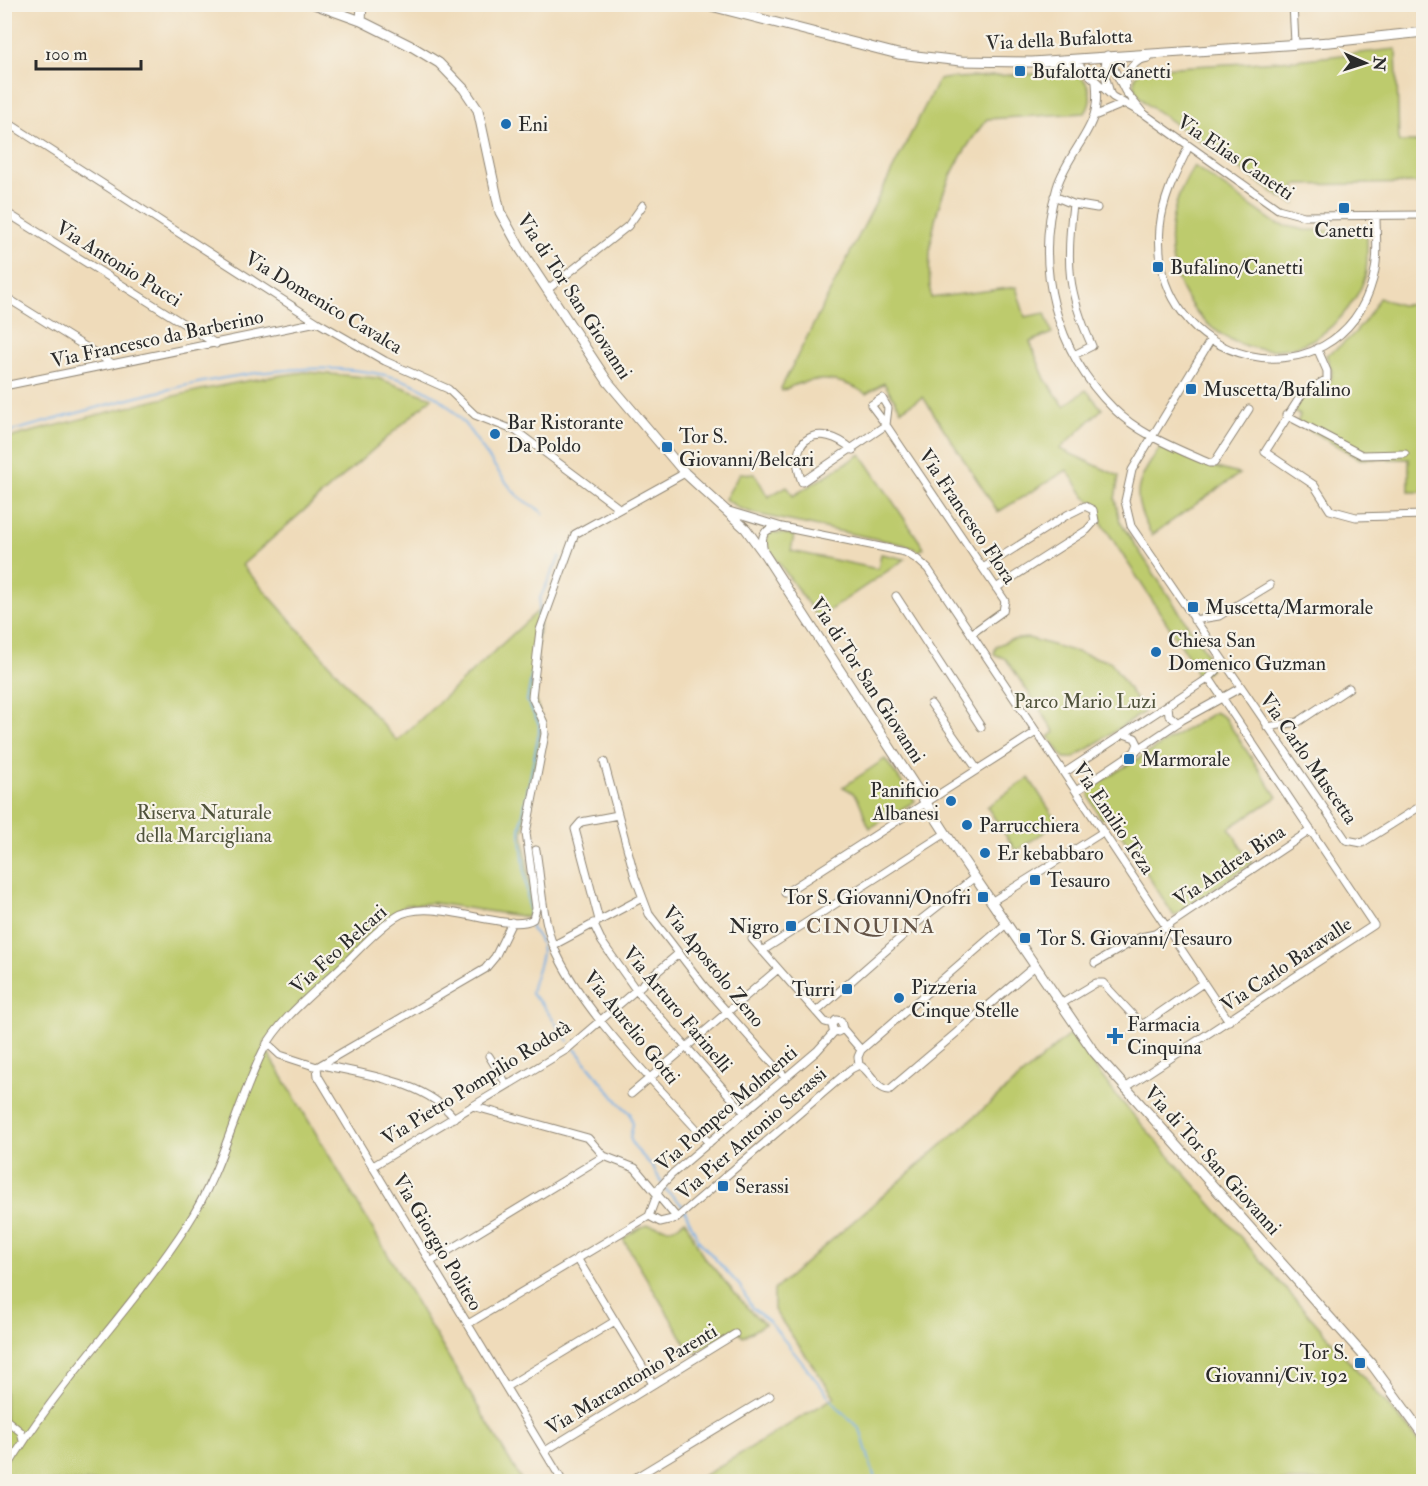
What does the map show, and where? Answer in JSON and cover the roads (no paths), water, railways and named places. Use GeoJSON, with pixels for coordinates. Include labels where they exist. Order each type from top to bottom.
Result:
{"type":"FeatureCollection","features":[{"type":"Feature","properties":{"kind":"street"},"geometry":{"type":"LineString","coordinates":[[314,4],[345,15]]}},
{"type":"Feature","properties":{"kind":"street"},"geometry":{"type":"LineString","coordinates":[[330,4],[345,15]]}},
{"type":"Feature","properties":{"kind":"street"},"geometry":{"type":"LineString","coordinates":[[361,21],[362,4]]}},
{"type":"Feature","properties":{"kind":"street","name":"Via della Bufalotta"},"geometry":{"type":"LineString","coordinates":[[703,4],[914,57],[961,61],[1032,62],[1107,55],[1295,44],[1424,32]]}},
{"type":"Feature","properties":{"kind":"street"},"geometry":{"type":"LineString","coordinates":[[1293,4],[1295,44]]}},
{"type":"Feature","properties":{"kind":"street","name":"Via di Tor San Giovanni"},"geometry":{"type":"LineString","coordinates":[[345,15],[361,21],[439,63],[472,99],[477,110],[500,212],[520,250],[608,382],[685,473],[746,529],[765,555],[991,902],[1094,1052],[1373,1366],[1424,1436]]}},
{"type":"Feature","properties":{"kind":"street"},"geometry":{"type":"LineString","coordinates":[[1125,91],[1128,74],[1136,62],[1168,56],[1182,50]]}},
{"type":"Feature","properties":{"kind":"street"},"geometry":{"type":"LineString","coordinates":[[1107,55],[1125,91],[1143,113]]}},
{"type":"Feature","properties":{"kind":"street"},"geometry":{"type":"LineString","coordinates":[[1107,55],[1104,72],[1113,97]]}},
{"type":"Feature","properties":{"kind":"street"},"geometry":{"type":"LineString","coordinates":[[1032,62],[1076,65],[1086,71],[1113,97],[1143,113]]}},
{"type":"Feature","properties":{"kind":"street"},"geometry":{"type":"LineString","coordinates":[[1096,83],[1094,116],[1067,162],[1054,196],[1048,242],[1050,290],[1055,311],[1074,356],[1115,410],[1152,437],[1214,463],[1249,409]]}},
{"type":"Feature","properties":{"kind":"street"},"geometry":{"type":"LineString","coordinates":[[1094,116],[1123,104]]}},
{"type":"Feature","properties":{"kind":"street","name":"Via Elias Canetti"},"geometry":{"type":"LineString","coordinates":[[1143,113],[1284,212],[1304,216],[1424,215]]}},
{"type":"Feature","properties":{"kind":"street","name":"Via Domenico Cavalca"},"geometry":{"type":"LineString","coordinates":[[4,132],[10,124],[317,322],[385,361],[448,389],[475,415],[516,431],[619,508]]}},
{"type":"Feature","properties":{"kind":"street"},"geometry":{"type":"LineString","coordinates":[[1189,146],[1166,199],[1160,226],[1161,252],[1166,275],[1178,305],[1195,328],[1210,341],[1236,353],[1262,358],[1289,357],[1317,348],[1344,328],[1368,294],[1376,264],[1376,216]]}},
{"type":"Feature","properties":{"kind":"street"},"geometry":{"type":"LineString","coordinates":[[1054,196],[1073,204],[1097,208]]}},
{"type":"Feature","properties":{"kind":"street"},"geometry":{"type":"LineString","coordinates":[[1073,204],[1067,253],[1071,288],[1076,312],[1092,346],[1074,356]]}},
{"type":"Feature","properties":{"kind":"street"},"geometry":{"type":"LineString","coordinates":[[547,290],[628,226],[643,205]]}},
{"type":"Feature","properties":{"kind":"street","name":"Via Antonio Pucci"},"geometry":{"type":"LineString","coordinates":[[4,211],[216,344]]}},
{"type":"Feature","properties":{"kind":"street"},"geometry":{"type":"LineString","coordinates":[[4,296],[113,364]]}},
{"type":"Feature","properties":{"kind":"street","name":"Via Francesco da Barberino"},"geometry":{"type":"LineString","coordinates":[[6,384],[216,344],[317,322]]}},
{"type":"Feature","properties":{"kind":"street","name":"Via Carlo Muscetta"},"geometry":{"type":"LineString","coordinates":[[1210,341],[1129,479],[1125,501],[1131,526],[1346,840],[1362,843],[1424,804]]}},
{"type":"Feature","properties":{"kind":"street"},"geometry":{"type":"LineString","coordinates":[[1317,348],[1327,371],[1327,379],[1302,394],[1286,415],[1265,452],[1314,485],[1330,510],[1356,517],[1424,515]]}},
{"type":"Feature","properties":{"kind":"street"},"geometry":{"type":"LineString","coordinates":[[1286,415],[1362,455],[1405,454]]}},
{"type":"Feature","properties":{"kind":"street","name":"Via Francesco Flora"},"geometry":{"type":"LineString","coordinates":[[853,450],[886,425],[996,588],[1006,606],[971,634]]}},
{"type":"Feature","properties":{"kind":"street"},"geometry":{"type":"LineString","coordinates":[[818,434],[840,438],[853,450],[802,482],[796,466],[796,456],[808,439],[818,434]]}},
{"type":"Feature","properties":{"kind":"street"},"geometry":{"type":"LineString","coordinates":[[320,1066],[487,967],[512,922],[532,920],[536,905],[526,833],[545,734],[544,723],[532,697],[541,625],[563,573],[573,537],[619,508],[685,473]]}},
{"type":"Feature","properties":{"kind":"street"},"geometry":{"type":"LineString","coordinates":[[983,568],[1067,515],[1085,506],[1093,510],[1095,521],[1087,530],[996,588]]}},
{"type":"Feature","properties":{"kind":"street"},"geometry":{"type":"LineString","coordinates":[[724,509],[782,527],[905,552],[918,560],[971,634]]}},
{"type":"Feature","properties":{"kind":"street"},"geometry":{"type":"LineString","coordinates":[[765,555],[762,541],[764,534],[770,528],[782,527]]}},
{"type":"Feature","properties":{"kind":"street"},"geometry":{"type":"LineString","coordinates":[[1194,620],[1220,616],[1270,585]]}},
{"type":"Feature","properties":{"kind":"street"},"geometry":{"type":"LineString","coordinates":[[896,596],[981,727]]}},
{"type":"Feature","properties":{"kind":"street","name":"Via Emilio Teza"},"geometry":{"type":"LineString","coordinates":[[971,634],[1229,1021]]}},
{"type":"Feature","properties":{"kind":"street"},"geometry":{"type":"LineString","coordinates":[[1064,773],[1209,678],[1217,670],[1220,658]]}},
{"type":"Feature","properties":{"kind":"street"},"geometry":{"type":"LineString","coordinates":[[1209,678],[1220,674],[1232,676],[1222,697]]}},
{"type":"Feature","properties":{"kind":"street"},"geometry":{"type":"LineString","coordinates":[[1209,678],[1311,830]]}},
{"type":"Feature","properties":{"kind":"street"},"geometry":{"type":"LineString","coordinates":[[1076,791],[1178,723],[1240,688]]}},
{"type":"Feature","properties":{"kind":"street"},"geometry":{"type":"LineString","coordinates":[[1267,727],[1298,722],[1349,688]]}},
{"type":"Feature","properties":{"kind":"street"},"geometry":{"type":"LineString","coordinates":[[932,704],[977,769]]}},
{"type":"Feature","properties":{"kind":"street"},"geometry":{"type":"LineString","coordinates":[[1168,706],[1169,715],[1178,723]]}},
{"type":"Feature","properties":{"kind":"street"},"geometry":{"type":"LineString","coordinates":[[785,893],[1036,732]]}},
{"type":"Feature","properties":{"kind":"street"},"geometry":{"type":"LineString","coordinates":[[1124,734],[1135,738],[1137,744],[1135,752]]}},
{"type":"Feature","properties":{"kind":"street","name":"Via Apostolo Zeno"},"geometry":{"type":"LineString","coordinates":[[604,762],[642,898],[652,919],[678,954],[785,1077]]}},
{"type":"Feature","properties":{"kind":"street","name":"Via Arturo Farinelli"},"geometry":{"type":"LineString","coordinates":[[618,815],[581,822],[575,829],[602,942],[636,990],[744,1112]]}},
{"type":"Feature","properties":{"kind":"street","name":"Via Carlo Baravalle"},"geometry":{"type":"LineString","coordinates":[[1125,1088],[1374,925],[1311,830]]}},
{"type":"Feature","properties":{"kind":"street","name":"Via Andrea Bina"},"geometry":{"type":"LineString","coordinates":[[1095,963],[1140,938],[1155,934],[1311,830]]}},
{"type":"Feature","properties":{"kind":"street"},"geometry":{"type":"LineString","coordinates":[[991,902],[1103,832]]}},
{"type":"Feature","properties":{"kind":"street"},"geometry":{"type":"LineString","coordinates":[[762,951],[946,833]]}},
{"type":"Feature","properties":{"kind":"street","name":"Via Aurelio Gotti"},"geometry":{"type":"LineString","coordinates":[[536,850],[544,904],[554,945],[574,984],[600,1020],[709,1143]]}},
{"type":"Feature","properties":{"kind":"street"},"geometry":{"type":"LineString","coordinates":[[816,1012],[923,918],[975,877]]}},
{"type":"Feature","properties":{"kind":"street"},"geometry":{"type":"LineString","coordinates":[[554,945],[642,898]]}},
{"type":"Feature","properties":{"kind":"street"},"geometry":{"type":"LineString","coordinates":[[536,905],[544,904]]}},
{"type":"Feature","properties":{"kind":"street","name":"Via Feo Belcari"},"geometry":{"type":"LineString","coordinates":[[267,1043],[300,1006],[398,915],[410,911],[428,910],[512,922]]}},
{"type":"Feature","properties":{"kind":"street"},"geometry":{"type":"LineString","coordinates":[[1006,924],[861,1050],[858,1055],[859,1065],[882,1089],[890,1090],[1035,966]]}},
{"type":"Feature","properties":{"kind":"street"},"geometry":{"type":"LineString","coordinates":[[752,939],[825,1022],[833,1028],[843,1029]]}},
{"type":"Feature","properties":{"kind":"street","name":"Via Pietro Pompilio Rodotà"},"geometry":{"type":"LineString","coordinates":[[373,1166],[566,1050],[678,954]]}},
{"type":"Feature","properties":{"kind":"street"},"geometry":{"type":"LineString","coordinates":[[631,1095],[778,969]]}},
{"type":"Feature","properties":{"kind":"street"},"geometry":{"type":"LineString","coordinates":[[1061,1004],[1095,983],[1104,982],[1142,1024],[1203,983]]}},
{"type":"Feature","properties":{"kind":"street"},"geometry":{"type":"LineString","coordinates":[[833,1028],[840,1020],[843,1029],[861,1050]]}},
{"type":"Feature","properties":{"kind":"street","name":"Via Pompeo Molmenti"},"geometry":{"type":"LineString","coordinates":[[649,1216],[664,1182],[829,1040],[833,1028]]}},
{"type":"Feature","properties":{"kind":"street"},"geometry":{"type":"LineString","coordinates":[[4,1473],[23,1441],[196,1212],[226,1147],[267,1043],[280,1055],[401,1085],[437,1101],[454,1118]]}},
{"type":"Feature","properties":{"kind":"street"},"geometry":{"type":"LineString","coordinates":[[489,1056],[507,1085]]}},
{"type":"Feature","properties":{"kind":"street","name":"Via Pier Antonio Serassi"},"geometry":{"type":"LineString","coordinates":[[649,1216],[660,1222],[680,1216],[837,1081],[859,1065]]}},
{"type":"Feature","properties":{"kind":"street","name":"Via Giorgio Politeo"},"geometry":{"type":"LineString","coordinates":[[320,1066],[318,1076],[563,1482]]}},
{"type":"Feature","properties":{"kind":"street"},"geometry":{"type":"LineString","coordinates":[[472,1106],[588,1138],[604,1156],[635,1168],[680,1216]]}},
{"type":"Feature","properties":{"kind":"street"},"geometry":{"type":"LineString","coordinates":[[430,1262],[604,1156]]}},
{"type":"Feature","properties":{"kind":"street"},"geometry":{"type":"LineString","coordinates":[[468,1323],[649,1216]]}},
{"type":"Feature","properties":{"kind":"street"},"geometry":{"type":"LineString","coordinates":[[577,1258],[653,1384]]}},
{"type":"Feature","properties":{"kind":"street"},"geometry":{"type":"LineString","coordinates":[[506,1387],[615,1321]]}},
{"type":"Feature","properties":{"kind":"street","name":"Via Marcantonio Parenti"},"geometry":{"type":"LineString","coordinates":[[544,1451],[735,1334]]}},
{"type":"Feature","properties":{"kind":"street"},"geometry":{"type":"LineString","coordinates":[[628,1482],[770,1396]]}},
{"type":"Feature","properties":{"kind":"street"},"geometry":{"type":"LineString","coordinates":[[4,1418],[21,1432],[23,1441]]}},
{"type":"Feature","properties":{"kind":"waterway"},"geometry":{"type":"LineString","coordinates":[[4,433],[162,391],[222,378],[282,370],[339,369],[391,376],[434,395],[446,404],[457,415],[515,493],[544,514]]}},
{"type":"Feature","properties":{"kind":"waterway"},"geometry":{"type":"LineString","coordinates":[[534,653],[540,598],[560,556]]}},
{"type":"Feature","properties":{"kind":"waterway"},"geometry":{"type":"LineString","coordinates":[[532,673],[527,701],[539,724],[539,732],[520,830],[531,929],[538,937],[542,952],[531,994],[542,1004],[568,1041]]}},
{"type":"Feature","properties":{"kind":"waterway"},"geometry":{"type":"LineString","coordinates":[[575,1049],[619,1103],[630,1113],[633,1124],[630,1138],[635,1148],[652,1166],[666,1190],[682,1205],[699,1241],[740,1286],[752,1308],[769,1321],[839,1409],[860,1429],[876,1482]]}},
{"type":"Feature","properties":{"kind":"place","name":"Bufalotta/Canetti"},"geometry":{"type":"Point","coordinates":[1020,71]}},
{"type":"Feature","properties":{"kind":"place","name":"Eni"},"geometry":{"type":"Point","coordinates":[506,124]}},
{"type":"Feature","properties":{"kind":"place","name":"Canetti"},"geometry":{"type":"Point","coordinates":[1344,208]}},
{"type":"Feature","properties":{"kind":"place","name":"Bufalino/Canetti"},"geometry":{"type":"Point","coordinates":[1158,267]}},
{"type":"Feature","properties":{"kind":"place","name":"Muscetta/Bufalino"},"geometry":{"type":"Point","coordinates":[1191,389]}},
{"type":"Feature","properties":{"kind":"place","name":"Bar Ristorante Da Poldo"},"geometry":{"type":"Point","coordinates":[495,434]}},
{"type":"Feature","properties":{"kind":"place","name":"Tor S. Giovanni/Belcari"},"geometry":{"type":"Point","coordinates":[667,447]}},
{"type":"Feature","properties":{"kind":"place","name":"Muscetta/Marmorale"},"geometry":{"type":"Point","coordinates":[1193,607]}},
{"type":"Feature","properties":{"kind":"place","name":"Chiesa San Domenico Guzman"},"geometry":{"type":"Point","coordinates":[1156,652]}},
{"type":"Feature","properties":{"kind":"place","name":"Marmorale"},"geometry":{"type":"Point","coordinates":[1129,759]}},
{"type":"Feature","properties":{"kind":"place","name":"Panificio Albanesi"},"geometry":{"type":"Point","coordinates":[951,801]}},
{"type":"Feature","properties":{"kind":"place","name":"Parrucchiera"},"geometry":{"type":"Point","coordinates":[967,825]}},
{"type":"Feature","properties":{"kind":"place","name":"Er kebabbaro"},"geometry":{"type":"Point","coordinates":[985,853]}},
{"type":"Feature","properties":{"kind":"place","name":"Tesauro"},"geometry":{"type":"Point","coordinates":[1035,880]}},
{"type":"Feature","properties":{"kind":"place","name":"Tor S. Giovanni/Onofri"},"geometry":{"type":"Point","coordinates":[983,897]}},
{"type":"Feature","properties":{"kind":"place","name":"Nigro"},"geometry":{"type":"Point","coordinates":[791,926]}},
{"type":"Feature","properties":{"kind":"place","name":"Tor S. Giovanni/Tesauro"},"geometry":{"type":"Point","coordinates":[1025,938]}},
{"type":"Feature","properties":{"kind":"place","name":"Turri"},"geometry":{"type":"Point","coordinates":[847,989]}},
{"type":"Feature","properties":{"kind":"place","name":"Pizzeria Cinque Stelle"},"geometry":{"type":"Point","coordinates":[899,998]}},
{"type":"Feature","properties":{"kind":"place","name":"Farmacia Cinquina"},"geometry":{"type":"Point","coordinates":[1115,1036]}},
{"type":"Feature","properties":{"kind":"place","name":"Serassi"},"geometry":{"type":"Point","coordinates":[723,1186]}},
{"type":"Feature","properties":{"kind":"place","name":"Tor S. Giovanni/Civ. 192"},"geometry":{"type":"Point","coordinates":[1360,1363]}},
{"type":"Feature","properties":{"kind":"district","name":"CINQUINA"},"geometry":{"type":"Point","coordinates":[871,926]}},
{"type":"Feature","properties":{"kind":"park label","name":"Parco Mario Luzi"},"geometry":{"type":"Point","coordinates":[1085,701]}},
{"type":"Feature","properties":{"kind":"park label","name":"Riserva Naturale della Marcigliana"},"geometry":{"type":"Point","coordinates":[204,824]}}]}
